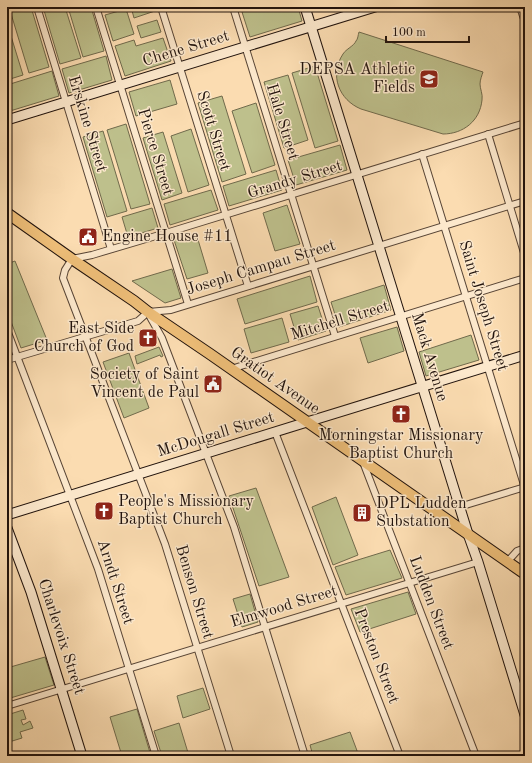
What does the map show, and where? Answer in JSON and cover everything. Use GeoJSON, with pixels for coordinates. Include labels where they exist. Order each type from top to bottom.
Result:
{"type":"FeatureCollection","features":[{"type":"Feature","properties":{"kind":"main road","name":"Gratiot Avenue"},"geometry":{"type":"LineString","coordinates":[[7,213],[525,574]]}},
{"type":"Feature","properties":{"kind":"street","name":"Erskine Street"},"geometry":{"type":"LineString","coordinates":[[37,7],[111,249]]}},
{"type":"Feature","properties":{"kind":"street","name":"Pierce Street"},"geometry":{"type":"LineString","coordinates":[[96,7],[188,304]]}},
{"type":"Feature","properties":{"kind":"street","name":"Scott Street"},"geometry":{"type":"LineString","coordinates":[[161,7],[248,286]]}},
{"type":"Feature","properties":{"kind":"street","name":"Hale Street"},"geometry":{"type":"LineString","coordinates":[[233,7],[335,336]]}},
{"type":"Feature","properties":{"kind":"street","name":"Mack Avenue"},"geometry":{"type":"LineString","coordinates":[[305,7],[459,507],[478,562],[525,715]]}},
{"type":"Feature","properties":{"kind":"street","name":"Chene Street"},"geometry":{"type":"LineString","coordinates":[[7,119],[375,7]]}},
{"type":"Feature","properties":{"kind":"street"},"geometry":{"type":"LineString","coordinates":[[520,7],[525,22]]}},
{"type":"Feature","properties":{"kind":"street","name":"Grandy Street"},"geometry":{"type":"LineString","coordinates":[[72,259],[92,255],[226,215],[525,123]]}},
{"type":"Feature","properties":{"kind":"street"},"geometry":{"type":"LineString","coordinates":[[488,134],[525,256]]}},
{"type":"Feature","properties":{"kind":"street","name":"Saint Joseph Street"},"geometry":{"type":"LineString","coordinates":[[422,154],[525,488]]}},
{"type":"Feature","properties":{"kind":"street","name":"Joseph Campau Street"},"geometry":{"type":"LineString","coordinates":[[7,360],[138,321],[148,312],[171,310],[525,201]]}},
{"type":"Feature","properties":{"kind":"street","name":"Benson Street"},"geometry":{"type":"LineString","coordinates":[[72,259],[64,270],[63,278],[165,544],[231,756]]}},
{"type":"Feature","properties":{"kind":"street","name":"Mitchell Street"},"geometry":{"type":"LineString","coordinates":[[231,369],[525,278]]}},
{"type":"Feature","properties":{"kind":"street"},"geometry":{"type":"LineString","coordinates":[[148,312],[162,338],[234,527],[305,756]]}},
{"type":"Feature","properties":{"kind":"street","name":"Arndt Street"},"geometry":{"type":"LineString","coordinates":[[7,330],[98,569],[130,668],[156,756]]}},
{"type":"Feature","properties":{"kind":"street","name":"McDougall Street"},"geometry":{"type":"LineString","coordinates":[[7,515],[525,355]]}},
{"type":"Feature","properties":{"kind":"street","name":"Preston Street"},"geometry":{"type":"LineString","coordinates":[[275,432],[400,756]]}},
{"type":"Feature","properties":{"kind":"street","name":"Ludden Street"},"geometry":{"type":"LineString","coordinates":[[362,460],[476,756]]}},
{"type":"Feature","properties":{"kind":"street"},"geometry":{"type":"LineString","coordinates":[[459,507],[525,488]]}},
{"type":"Feature","properties":{"kind":"street","name":"Charlevoix Street"},"geometry":{"type":"LineString","coordinates":[[7,528],[28,582],[82,756]]}},
{"type":"Feature","properties":{"kind":"street"},"geometry":{"type":"LineString","coordinates":[[508,561],[517,551],[525,548]]}},
{"type":"Feature","properties":{"kind":"street","name":"Elmwood Street"},"geometry":{"type":"LineString","coordinates":[[7,706],[478,562]]}},
{"type":"Feature","properties":{"kind":"green space"},"geometry":{"type":"Polygon","coordinates":[[[9,7],[31,7],[49,67],[29,73],[9,7]]]}},
{"type":"Feature","properties":{"kind":"green space"},"geometry":{"type":"Polygon","coordinates":[[[43,7],[65,7],[81,58],[60,64],[43,7]]]}},
{"type":"Feature","properties":{"kind":"green space"},"geometry":{"type":"Polygon","coordinates":[[[68,7],[91,7],[104,51],[83,57],[68,7]]]}},
{"type":"Feature","properties":{"kind":"green space"},"geometry":{"type":"Polygon","coordinates":[[[131,7],[154,7],[155,11],[134,18],[131,7]]]}},
{"type":"Feature","properties":{"kind":"green space"},"geometry":{"type":"Polygon","coordinates":[[[258,7],[298,7],[302,21],[250,37],[242,12],[258,7]]]}},
{"type":"Feature","properties":{"kind":"green space"},"geometry":{"type":"Polygon","coordinates":[[[126,9],[134,34],[113,41],[105,15],[126,9]]]}},
{"type":"Feature","properties":{"kind":"green space"},"geometry":{"type":"Polygon","coordinates":[[[157,20],[161,32],[141,38],[137,26],[157,20]]]}},
{"type":"Feature","properties":{"kind":"green space"},"geometry":{"type":"Polygon","coordinates":[[[7,23],[23,75],[7,80],[7,23]]]}},
{"type":"Feature","properties":{"kind":"green space"},"geometry":{"type":"Polygon","coordinates":[[[359,32],[483,72],[480,84],[482,96],[481,107],[474,120],[464,129],[457,132],[443,134],[361,109],[353,105],[347,100],[338,86],[337,70],[343,54],[355,43],[359,32]]]}},
{"type":"Feature","properties":{"kind":"green space"},"geometry":{"type":"Polygon","coordinates":[[[163,38],[171,61],[125,76],[115,46],[134,40],[136,46],[163,38]]]}},
{"type":"Feature","properties":{"kind":"green space"},"geometry":{"type":"Polygon","coordinates":[[[106,56],[112,80],[69,93],[62,69],[106,56]]]}},
{"type":"Feature","properties":{"kind":"green space"},"geometry":{"type":"Polygon","coordinates":[[[315,66],[338,141],[315,148],[292,73],[315,66]]]}},
{"type":"Feature","properties":{"kind":"green space"},"geometry":{"type":"Polygon","coordinates":[[[52,71],[59,96],[10,111],[7,100],[7,85],[52,71]]]}},
{"type":"Feature","properties":{"kind":"green space"},"geometry":{"type":"Polygon","coordinates":[[[288,75],[308,140],[284,148],[264,82],[288,75]]]}},
{"type":"Feature","properties":{"kind":"green space"},"geometry":{"type":"Polygon","coordinates":[[[170,80],[177,104],[136,116],[129,92],[170,80]]]}},
{"type":"Feature","properties":{"kind":"green space"},"geometry":{"type":"Polygon","coordinates":[[[222,96],[246,174],[222,182],[198,103],[222,96]]]}},
{"type":"Feature","properties":{"kind":"green space"},"geometry":{"type":"Polygon","coordinates":[[[256,103],[275,165],[252,173],[232,111],[256,103]]]}},
{"type":"Feature","properties":{"kind":"green space"},"geometry":{"type":"Polygon","coordinates":[[[126,124],[150,204],[131,209],[107,130],[126,124]]]}},
{"type":"Feature","properties":{"kind":"green space"},"geometry":{"type":"Polygon","coordinates":[[[191,129],[209,185],[188,192],[171,136],[191,129]]]}},
{"type":"Feature","properties":{"kind":"green space"},"geometry":{"type":"Polygon","coordinates":[[[103,131],[127,211],[107,217],[83,137],[103,131]]]}},
{"type":"Feature","properties":{"kind":"green space"},"geometry":{"type":"Polygon","coordinates":[[[163,132],[182,193],[162,200],[143,138],[163,132]]]}},
{"type":"Feature","properties":{"kind":"green space"},"geometry":{"type":"Polygon","coordinates":[[[340,145],[347,170],[296,185],[288,160],[340,145]]]}},
{"type":"Feature","properties":{"kind":"green space"},"geometry":{"type":"Polygon","coordinates":[[[276,170],[282,190],[229,206],[223,186],[276,170]]]}},
{"type":"Feature","properties":{"kind":"green space"},"geometry":{"type":"Polygon","coordinates":[[[211,190],[218,210],[170,225],[164,204],[211,190]]]}},
{"type":"Feature","properties":{"kind":"green space"},"geometry":{"type":"Polygon","coordinates":[[[287,205],[300,244],[275,251],[263,213],[287,205]]]}},
{"type":"Feature","properties":{"kind":"green space"},"geometry":{"type":"Polygon","coordinates":[[[152,208],[158,228],[128,237],[122,217],[152,208]]]}},
{"type":"Feature","properties":{"kind":"green space"},"geometry":{"type":"Polygon","coordinates":[[[196,233],[208,273],[187,279],[174,240],[196,233]]]}},
{"type":"Feature","properties":{"kind":"green space"},"geometry":{"type":"Polygon","coordinates":[[[15,261],[47,340],[21,348],[7,311],[7,264],[15,261]]]}},
{"type":"Feature","properties":{"kind":"green space"},"geometry":{"type":"Polygon","coordinates":[[[172,269],[181,298],[165,303],[132,281],[172,269]]]}},
{"type":"Feature","properties":{"kind":"green space"},"geometry":{"type":"Polygon","coordinates":[[[310,276],[317,302],[245,324],[237,299],[310,276]]]}},
{"type":"Feature","properties":{"kind":"green space"},"geometry":{"type":"Polygon","coordinates":[[[384,285],[391,310],[339,327],[331,302],[384,285]]]}},
{"type":"Feature","properties":{"kind":"green space"},"geometry":{"type":"Polygon","coordinates":[[[318,306],[326,331],[298,340],[290,314],[318,306]]]}},
{"type":"Feature","properties":{"kind":"green space"},"geometry":{"type":"Polygon","coordinates":[[[282,318],[289,342],[251,353],[244,329],[282,318]]]}},
{"type":"Feature","properties":{"kind":"green space"},"geometry":{"type":"Polygon","coordinates":[[[397,327],[404,351],[368,363],[360,338],[397,327]]]}},
{"type":"Feature","properties":{"kind":"green space"},"geometry":{"type":"Polygon","coordinates":[[[471,335],[479,360],[426,376],[419,352],[471,335]]]}},
{"type":"Feature","properties":{"kind":"green space"},"geometry":{"type":"Polygon","coordinates":[[[159,347],[163,356],[161,357],[160,355],[137,364],[135,356],[159,347]]]}},
{"type":"Feature","properties":{"kind":"green space"},"geometry":{"type":"Polygon","coordinates":[[[129,353],[149,408],[124,418],[103,362],[129,353]]]}},
{"type":"Feature","properties":{"kind":"green space"},"geometry":{"type":"Polygon","coordinates":[[[256,488],[289,577],[259,586],[229,496],[256,488]]]}},
{"type":"Feature","properties":{"kind":"green space"},"geometry":{"type":"Polygon","coordinates":[[[336,497],[358,555],[333,565],[312,507],[336,497]]]}},
{"type":"Feature","properties":{"kind":"green space"},"geometry":{"type":"Polygon","coordinates":[[[390,550],[402,578],[346,595],[335,567],[390,550]]]}},
{"type":"Feature","properties":{"kind":"green space"},"geometry":{"type":"Polygon","coordinates":[[[408,592],[416,614],[360,632],[351,609],[408,592]]]}},
{"type":"Feature","properties":{"kind":"green space"},"geometry":{"type":"Polygon","coordinates":[[[250,594],[258,622],[242,627],[233,599],[250,594]]]}},
{"type":"Feature","properties":{"kind":"green space"},"geometry":{"type":"Polygon","coordinates":[[[45,657],[54,685],[7,699],[7,668],[45,657]]]}},
{"type":"Feature","properties":{"kind":"green space"},"geometry":{"type":"Polygon","coordinates":[[[203,688],[210,709],[183,718],[177,696],[203,688]]]}},
{"type":"Feature","properties":{"kind":"green space"},"geometry":{"type":"Polygon","coordinates":[[[137,709],[151,756],[122,756],[110,717],[137,709]]]}},
{"type":"Feature","properties":{"kind":"green space"},"geometry":{"type":"Polygon","coordinates":[[[23,710],[26,719],[21,720],[23,725],[30,721],[33,728],[20,732],[22,738],[9,742],[7,734],[7,715],[23,710]]]}},
{"type":"Feature","properties":{"kind":"green space"},"geometry":{"type":"Polygon","coordinates":[[[179,723],[189,756],[162,756],[154,731],[179,723]]]}},
{"type":"Feature","properties":{"kind":"green space"},"geometry":{"type":"Polygon","coordinates":[[[350,732],[359,756],[313,756],[310,745],[350,732]]]}},
{"type":"Feature","properties":{"kind":"place","name":"DEPSA Athletic Fields"},"geometry":{"type":"Point","coordinates":[429,79]}},
{"type":"Feature","properties":{"kind":"place","name":"Engine House #11"},"geometry":{"type":"Point","coordinates":[88,237]}},
{"type":"Feature","properties":{"kind":"place","name":"East Side Church of God"},"geometry":{"type":"Point","coordinates":[148,338]}},
{"type":"Feature","properties":{"kind":"place","name":"Society of Saint Vincent de Paul"},"geometry":{"type":"Point","coordinates":[213,384]}},
{"type":"Feature","properties":{"kind":"place","name":"Morningstar Missionary Baptist Church"},"geometry":{"type":"Point","coordinates":[401,414]}},
{"type":"Feature","properties":{"kind":"place","name":"People's Missionary Baptist Church"},"geometry":{"type":"Point","coordinates":[104,511]}},
{"type":"Feature","properties":{"kind":"place","name":"DPL Ludden Substation"},"geometry":{"type":"Point","coordinates":[362,513]}}]}
